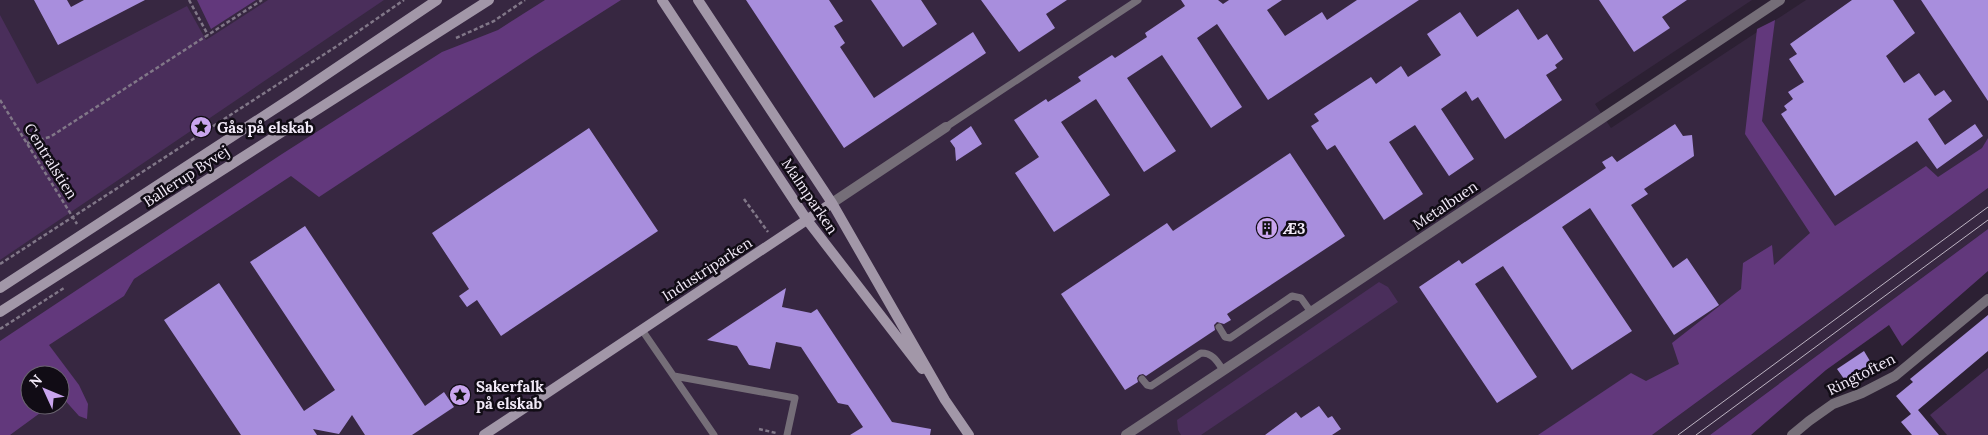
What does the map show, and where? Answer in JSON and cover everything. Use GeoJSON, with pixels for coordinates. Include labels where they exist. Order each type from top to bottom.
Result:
{"type":"FeatureCollection","features":[{"type":"Feature","properties":{"kind":"street","name":"Ballerup Byvej"},"geometry":{"type":"LineString","coordinates":[[0,288],[296,95],[437,0]]}},
{"type":"Feature","properties":{"kind":"street","name":"Ballerup Byvej"},"geometry":{"type":"LineString","coordinates":[[0,312],[489,0]]}},
{"type":"Feature","properties":{"kind":"street","name":"Malmparken"},"geometry":{"type":"LineString","coordinates":[[662,0],[807,220],[945,400],[969,435]]}},
{"type":"Feature","properties":{"kind":"street","name":"Malmparken"},"geometry":{"type":"LineString","coordinates":[[698,0],[832,203],[945,400]]}},
{"type":"Feature","properties":{"kind":"street","name":"Metalbuen"},"geometry":{"type":"LineString","coordinates":[[1126,435],[1780,0]]}},
{"type":"Feature","properties":{"kind":"street","name":"Industriparken"},"geometry":{"type":"LineString","coordinates":[[484,435],[946,127]]}},
{"type":"Feature","properties":{"kind":"street","name":"Ringtoften"},"geometry":{"type":"LineString","coordinates":[[1792,435],[1833,404],[1862,393],[1895,376],[1988,300]]}},
{"type":"Feature","properties":{"kind":"lane"},"geometry":{"type":"LineString","coordinates":[[946,127],[1138,0]]}},
{"type":"Feature","properties":{"kind":"lane"},"geometry":{"type":"LineString","coordinates":[[1219,327],[1226,337],[1230,338],[1292,296],[1301,298],[1311,312]]}},
{"type":"Feature","properties":{"kind":"lane"},"geometry":{"type":"LineString","coordinates":[[642,330],[714,435]]}},
{"type":"Feature","properties":{"kind":"lane"},"geometry":{"type":"LineString","coordinates":[[1142,379],[1147,385],[1151,386],[1201,353],[1208,353],[1215,358],[1223,370]]}},
{"type":"Feature","properties":{"kind":"lane"},"geometry":{"type":"LineString","coordinates":[[674,376],[795,398],[786,435]]}},
{"type":"Feature","properties":{"kind":"path"},"geometry":{"type":"LineString","coordinates":[[189,0],[208,36]]}},
{"type":"Feature","properties":{"kind":"path"},"geometry":{"type":"LineString","coordinates":[[27,143],[50,137],[262,0]]}},
{"type":"Feature","properties":{"kind":"path"},"geometry":{"type":"LineString","coordinates":[[0,264],[338,46],[404,0]]}},
{"type":"Feature","properties":{"kind":"path","name":"Centralstien"},"geometry":{"type":"LineString","coordinates":[[0,100],[83,233]]}},
{"type":"Feature","properties":{"kind":"path"},"geometry":{"type":"LineString","coordinates":[[744,199],[774,242]]}},
{"type":"Feature","properties":{"kind":"path"},"geometry":{"type":"LineString","coordinates":[[759,429],[786,435]]}},
{"type":"Feature","properties":{"kind":"shaded area"},"geometry":{"type":"Polygon","coordinates":[[[0,0],[1752,0],[1595,104],[1611,128],[1806,0],[1988,0],[1988,173],[1625,435],[0,435],[0,0]]]}},
{"type":"Feature","properties":{"kind":"shaded area"},"geometry":{"type":"Polygon","coordinates":[[[197,0],[256,0],[211,29],[197,0]]]}},
{"type":"Feature","properties":{"kind":"shaded area"},"geometry":{"type":"Polygon","coordinates":[[[268,0],[384,0],[0,260],[0,15],[37,84],[187,6],[206,40],[268,0]]]}},
{"type":"Feature","properties":{"kind":"shaded area"},"geometry":{"type":"Polygon","coordinates":[[[545,0],[621,0],[319,197],[291,176],[134,279],[124,296],[49,345],[64,365],[20,365],[20,415],[37,415],[10,435],[0,435],[0,341],[282,154],[442,52],[498,30],[545,0]]]}},
{"type":"Feature","properties":{"kind":"shaded area"},"geometry":{"type":"Polygon","coordinates":[[[1775,20],[1762,121],[1835,226],[1926,166],[1938,177],[1982,148],[1988,138],[1988,188],[1652,435],[1538,435],[1631,373],[1646,381],[1679,364],[1672,343],[1741,289],[1743,263],[1772,245],[1774,265],[1810,233],[1745,134],[1757,29],[1775,20]]]}},
{"type":"Feature","properties":{"kind":"shaded area"},"geometry":{"type":"Polygon","coordinates":[[[1988,188],[1988,229],[1710,435],[1652,435],[1988,188]]]}},
{"type":"Feature","properties":{"kind":"shaded area"},"geometry":{"type":"Polygon","coordinates":[[[1988,229],[1988,271],[1902,346],[1889,325],[1826,370],[1751,435],[1710,435],[1988,229]]]}},
{"type":"Feature","properties":{"kind":"shaded area"},"geometry":{"type":"Polygon","coordinates":[[[1379,282],[1388,287],[1398,302],[1201,435],[1181,435],[1178,430],[1177,420],[1379,282]]]}},
{"type":"Feature","properties":{"kind":"shaded area"},"geometry":{"type":"Polygon","coordinates":[[[1988,368],[1988,435],[1947,435],[1930,415],[1988,368]]]}},
{"type":"Feature","properties":{"kind":"shaded area"},"geometry":{"type":"Polygon","coordinates":[[[70,373],[79,385],[88,404],[87,419],[79,416],[70,406],[70,373]]]}},
{"type":"Feature","properties":{"kind":"building"},"geometry":{"type":"Polygon","coordinates":[[[34,0],[67,0],[71,7],[84,0],[145,0],[58,45],[34,0]]]}},
{"type":"Feature","properties":{"kind":"building"},"geometry":{"type":"Polygon","coordinates":[[[746,0],[829,0],[843,21],[834,26],[845,43],[840,47],[874,98],[973,32],[986,53],[844,148],[746,0]]]}},
{"type":"Feature","properties":{"kind":"building"},"geometry":{"type":"Polygon","coordinates":[[[871,0],[921,0],[937,24],[903,47],[871,0]]]}},
{"type":"Feature","properties":{"kind":"building"},"geometry":{"type":"Polygon","coordinates":[[[981,0],[1067,0],[1046,14],[1055,28],[1019,52],[981,0]]]}},
{"type":"Feature","properties":{"kind":"building"},"geometry":{"type":"Polygon","coordinates":[[[1181,0],[1218,0],[1223,4],[1229,0],[1282,0],[1267,10],[1285,36],[1322,12],[1327,20],[1357,0],[1419,0],[1268,100],[1217,24],[1197,38],[1242,107],[1211,128],[1162,55],[1127,78],[1176,151],[1144,172],[1096,99],[1061,122],[1110,195],[1054,232],[1015,173],[1039,157],[1014,120],[1046,99],[1048,102],[1081,81],[1078,77],[1112,55],[1115,58],[1147,37],[1145,33],[1185,6],[1181,0]]]}},
{"type":"Feature","properties":{"kind":"building"},"geometry":{"type":"Polygon","coordinates":[[[1599,0],[1687,0],[1662,17],[1670,28],[1634,52],[1599,0]]]}},
{"type":"Feature","properties":{"kind":"building"},"geometry":{"type":"Polygon","coordinates":[[[1852,0],[1893,0],[1915,33],[1886,56],[1904,83],[1919,73],[1935,96],[1944,90],[1952,101],[1928,119],[1945,145],[1975,124],[1983,136],[1937,169],[1917,141],[1835,196],[1781,114],[1787,110],[1784,106],[1793,99],[1788,92],[1804,82],[1789,59],[1797,54],[1790,44],[1852,0]]]}},
{"type":"Feature","properties":{"kind":"building"},"geometry":{"type":"Polygon","coordinates":[[[1921,0],[1988,0],[1988,101],[1921,0]]]}},
{"type":"Feature","properties":{"kind":"building"},"geometry":{"type":"Polygon","coordinates":[[[1518,9],[1538,40],[1547,34],[1563,59],[1555,65],[1557,68],[1546,75],[1562,100],[1505,139],[1478,97],[1472,101],[1466,91],[1441,109],[1474,159],[1449,176],[1415,125],[1389,142],[1423,194],[1384,220],[1335,145],[1327,150],[1311,126],[1319,121],[1314,114],[1371,77],[1376,84],[1401,66],[1408,77],[1441,55],[1427,34],[1460,12],[1477,37],[1518,9]]]}},
{"type":"Feature","properties":{"kind":"building"},"geometry":{"type":"Polygon","coordinates":[[[1675,124],[1683,136],[1692,135],[1694,156],[1644,189],[1648,194],[1631,205],[1673,268],[1687,258],[1719,305],[1674,335],[1590,208],[1562,227],[1632,331],[1572,370],[1503,266],[1475,284],[1537,377],[1497,403],[1419,287],[1459,260],[1462,264],[1606,168],[1602,162],[1612,156],[1617,162],[1675,124]]]}},
{"type":"Feature","properties":{"kind":"building"},"geometry":{"type":"Polygon","coordinates":[[[971,126],[982,144],[956,161],[955,148],[950,141],[971,126]]]}},
{"type":"Feature","properties":{"kind":"building"},"geometry":{"type":"Polygon","coordinates":[[[589,128],[658,231],[501,336],[477,300],[467,307],[459,296],[469,289],[432,233],[589,128]]]}},
{"type":"Feature","properties":{"kind":"building"},"geometry":{"type":"Polygon","coordinates":[[[1290,153],[1345,236],[1227,314],[1231,320],[1224,324],[1217,322],[1214,325],[1215,330],[1146,376],[1143,374],[1139,375],[1137,378],[1138,382],[1125,390],[1061,294],[1167,223],[1173,231],[1290,153]]]}},
{"type":"Feature","properties":{"kind":"building"},"geometry":{"type":"Polygon","coordinates":[[[305,226],[425,406],[444,392],[454,407],[412,435],[365,435],[352,415],[339,434],[313,429],[317,435],[241,435],[164,320],[219,283],[304,411],[335,390],[250,262],[305,226]]]}},
{"type":"Feature","properties":{"kind":"building"},"geometry":{"type":"Polygon","coordinates":[[[786,288],[782,307],[811,313],[817,309],[892,422],[931,429],[930,435],[850,435],[863,427],[848,405],[838,403],[801,347],[776,342],[770,369],[749,365],[737,346],[707,340],[786,288]]]}},
{"type":"Feature","properties":{"kind":"building"},"geometry":{"type":"Polygon","coordinates":[[[1988,315],[1988,351],[1918,410],[1939,435],[1912,435],[1901,422],[1911,414],[1896,396],[1913,382],[1910,379],[1988,315]]]}},
{"type":"Feature","properties":{"kind":"building"},"geometry":{"type":"Polygon","coordinates":[[[1864,351],[1873,366],[1847,383],[1837,369],[1864,351]]]}},
{"type":"Feature","properties":{"kind":"building"},"geometry":{"type":"Polygon","coordinates":[[[1319,406],[1328,418],[1332,416],[1341,429],[1332,435],[1265,435],[1296,412],[1301,418],[1319,406]]]}},
{"type":"Feature","properties":{"kind":"tram line"},"geometry":{"type":"LineString","coordinates":[[1678,435],[1988,207]]}},
{"type":"Feature","properties":{"kind":"tram line"},"geometry":{"type":"LineString","coordinates":[[1696,435],[1988,220]]}},
{"type":"Feature","properties":{"kind":"place","name":"Gås på elskab"},"geometry":{"type":"Point","coordinates":[201,127]}},
{"type":"Feature","properties":{"kind":"place","name":"Æ3"},"geometry":{"type":"Point","coordinates":[1267,228]}},
{"type":"Feature","properties":{"kind":"place","name":"Sakerfalk på elskab"},"geometry":{"type":"Point","coordinates":[460,395]}}]}
